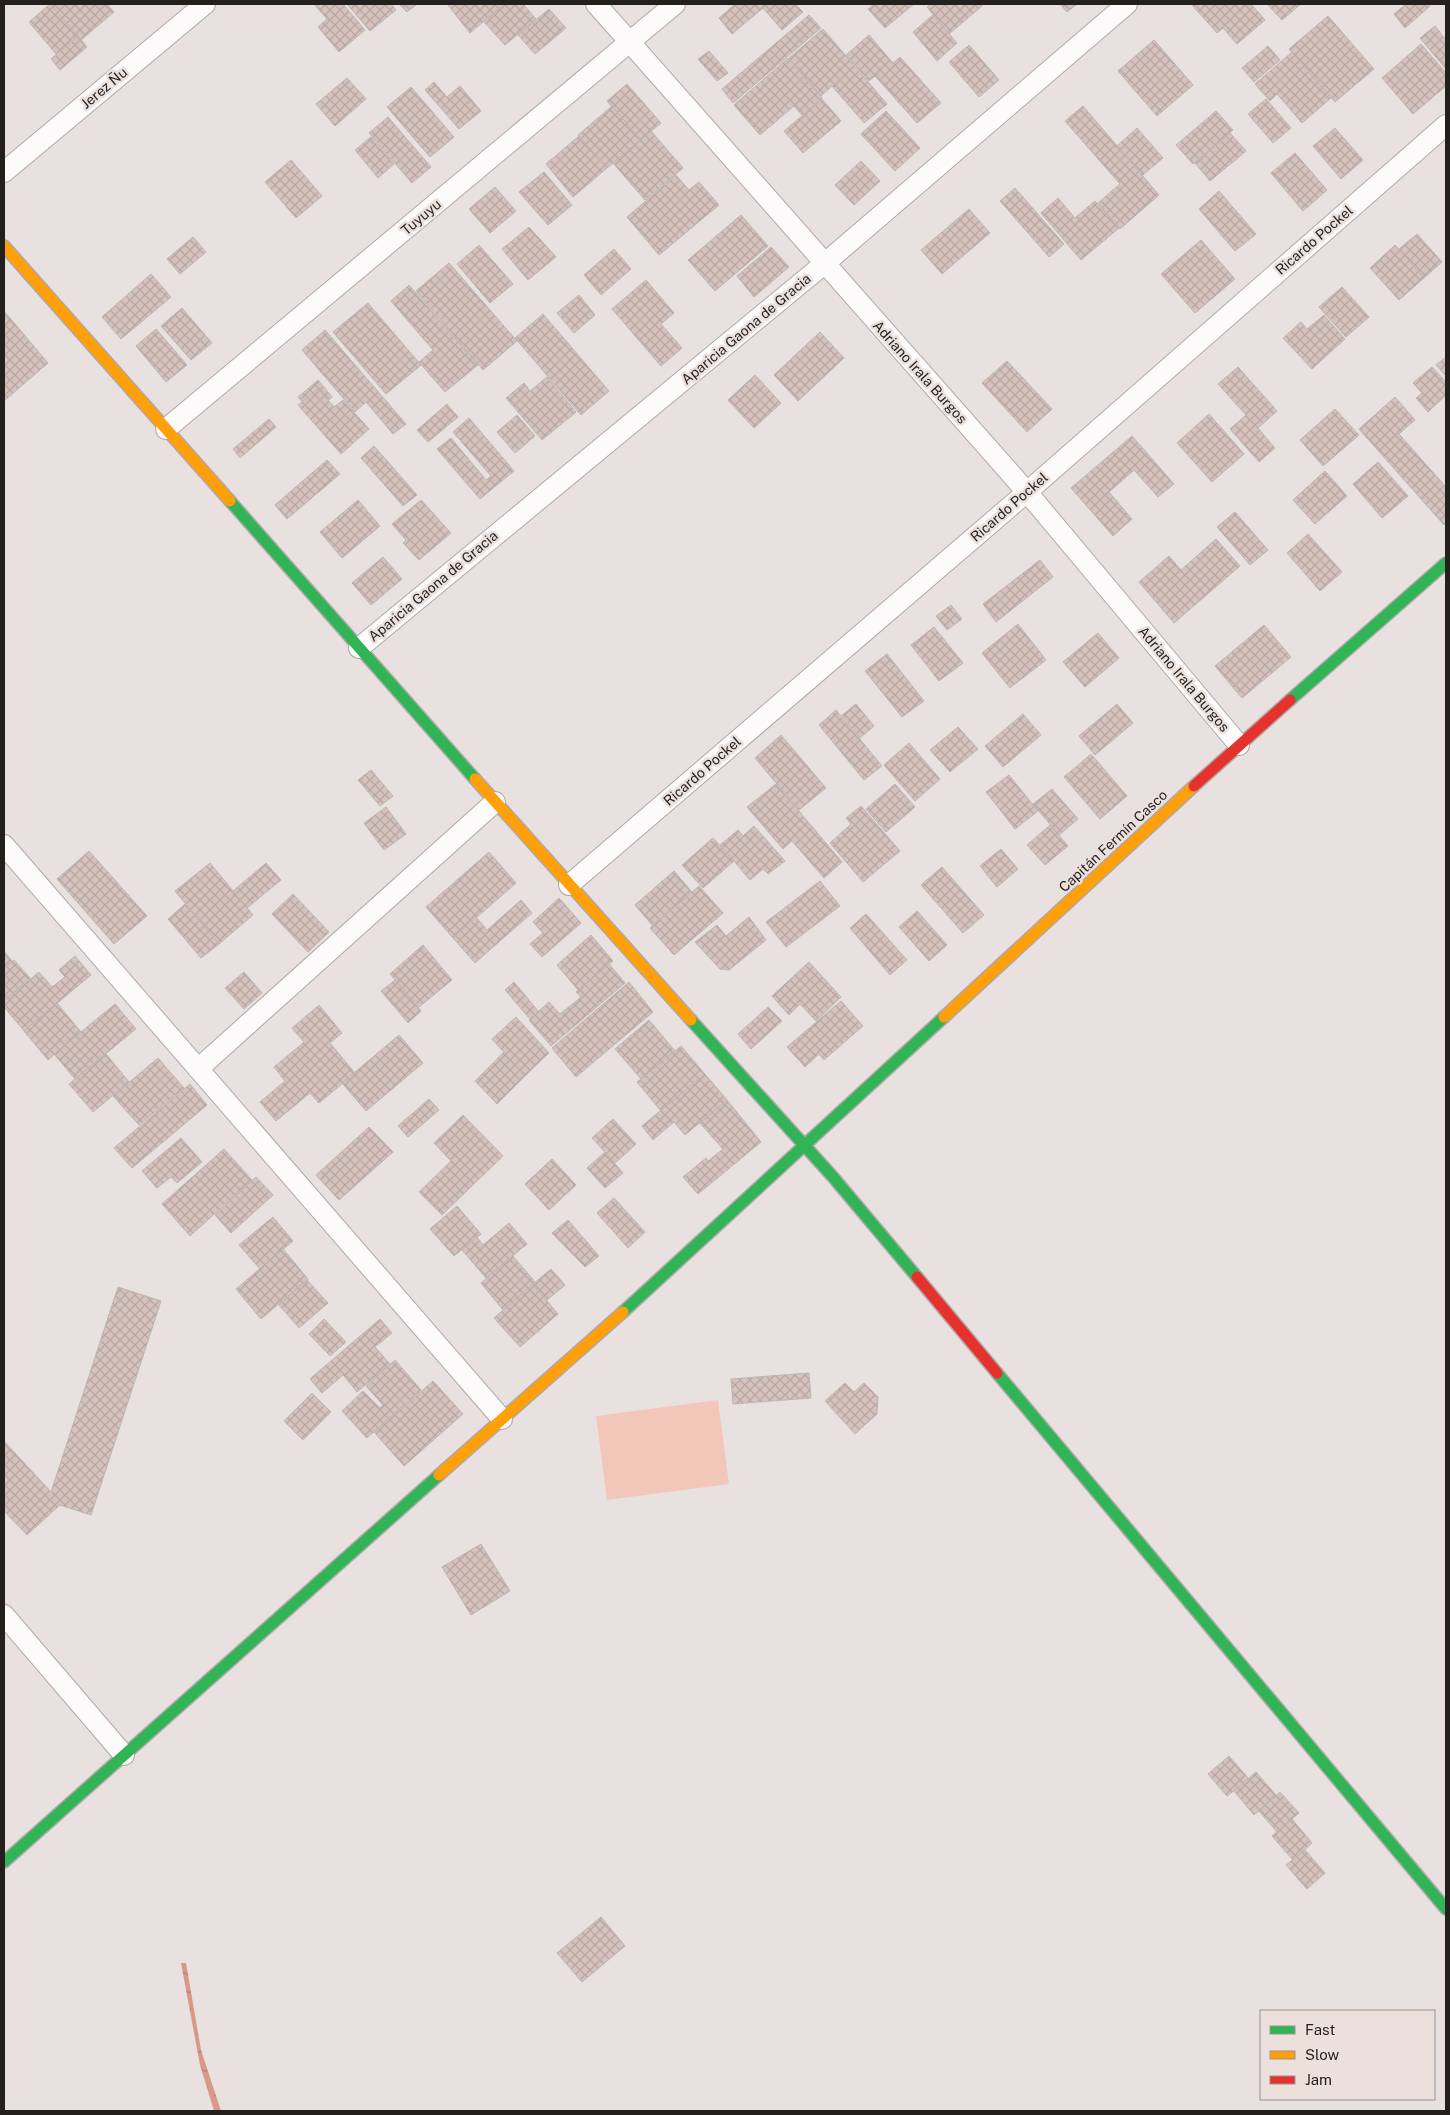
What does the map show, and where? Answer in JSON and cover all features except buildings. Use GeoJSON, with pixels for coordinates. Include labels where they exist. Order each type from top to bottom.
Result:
{"type":"FeatureCollection","features":[{"type":"Feature","properties":{"kind":"street","name":"Jerez Ñu"},"geometry":{"type":"LineString","coordinates":[[4,172],[205,4]]}},
{"type":"Feature","properties":{"kind":"street","name":"Adriano Irala Burgos"},"geometry":{"type":"LineString","coordinates":[[596,4],[1027,492],[1239,745]]}},
{"type":"Feature","properties":{"kind":"street","name":"Tuyuyu"},"geometry":{"type":"LineString","coordinates":[[166,429],[675,4]]}},
{"type":"Feature","properties":{"kind":"street","name":"Aparicia Gaona de Gracia"},"geometry":{"type":"LineString","coordinates":[[359,648],[824,264],[1127,4]]}},
{"type":"Feature","properties":{"kind":"street","name":"Ricardo Pockel"},"geometry":{"type":"LineString","coordinates":[[569,885],[1027,492],[1446,125]]}},
{"type":"Feature","properties":{"kind":"street"},"geometry":{"type":"LineString","coordinates":[[4,246],[495,802],[805,1146],[1446,1909]]}},
{"type":"Feature","properties":{"kind":"street","name":"Capitán Fermín Casco"},"geometry":{"type":"LineString","coordinates":[[4,1862],[502,1419],[805,1146],[1239,745],[1446,563]]}},
{"type":"Feature","properties":{"kind":"street"},"geometry":{"type":"LineString","coordinates":[[198,1069],[495,802]]}},
{"type":"Feature","properties":{"kind":"street"},"geometry":{"type":"LineString","coordinates":[[4,845],[502,1419]]}},
{"type":"Feature","properties":{"kind":"street"},"geometry":{"type":"LineString","coordinates":[[4,1615],[124,1755]]}},
{"type":"Feature","properties":{"kind":"shaded area"},"geometry":{"type":"Polygon","coordinates":[[[718,1400],[729,1484],[607,1500],[596,1416],[718,1400]]]}},
{"type":"Feature","properties":{"kind":"water"},"geometry":{"type":"Polygon","coordinates":[[[181,1963],[186,1963],[201,2050],[221,2111],[214,2111],[200,2065],[181,1963]]]}},
{"type":"Feature","properties":{"kind":"traffic: fast"},"geometry":{"type":"LineString","coordinates":[[230,501],[475,779]]}},
{"type":"Feature","properties":{"kind":"traffic: fast"},"geometry":{"type":"LineString","coordinates":[[1290,700],[1446,563]]}},
{"type":"Feature","properties":{"kind":"traffic: fast"},"geometry":{"type":"LineString","coordinates":[[623,1312],[944,1017]]}},
{"type":"Feature","properties":{"kind":"traffic: fast"},"geometry":{"type":"LineString","coordinates":[[691,1020],[833,1177],[917,1277]]}},
{"type":"Feature","properties":{"kind":"traffic: fast"},"geometry":{"type":"LineString","coordinates":[[997,1373],[1446,1909]]}},
{"type":"Feature","properties":{"kind":"traffic: fast"},"geometry":{"type":"LineString","coordinates":[[4,1862],[439,1475]]}},
{"type":"Feature","properties":{"kind":"traffic: slow"},"geometry":{"type":"LineString","coordinates":[[4,246],[230,501]]}},
{"type":"Feature","properties":{"kind":"traffic: slow"},"geometry":{"type":"LineString","coordinates":[[475,779],[691,1020]]}},
{"type":"Feature","properties":{"kind":"traffic: slow"},"geometry":{"type":"LineString","coordinates":[[944,1017],[1194,786]]}},
{"type":"Feature","properties":{"kind":"traffic: slow"},"geometry":{"type":"LineString","coordinates":[[439,1475],[623,1312]]}},
{"type":"Feature","properties":{"kind":"traffic: jam"},"geometry":{"type":"LineString","coordinates":[[1194,786],[1290,700]]}},
{"type":"Feature","properties":{"kind":"traffic: jam"},"geometry":{"type":"LineString","coordinates":[[917,1277],[997,1373]]}}]}
